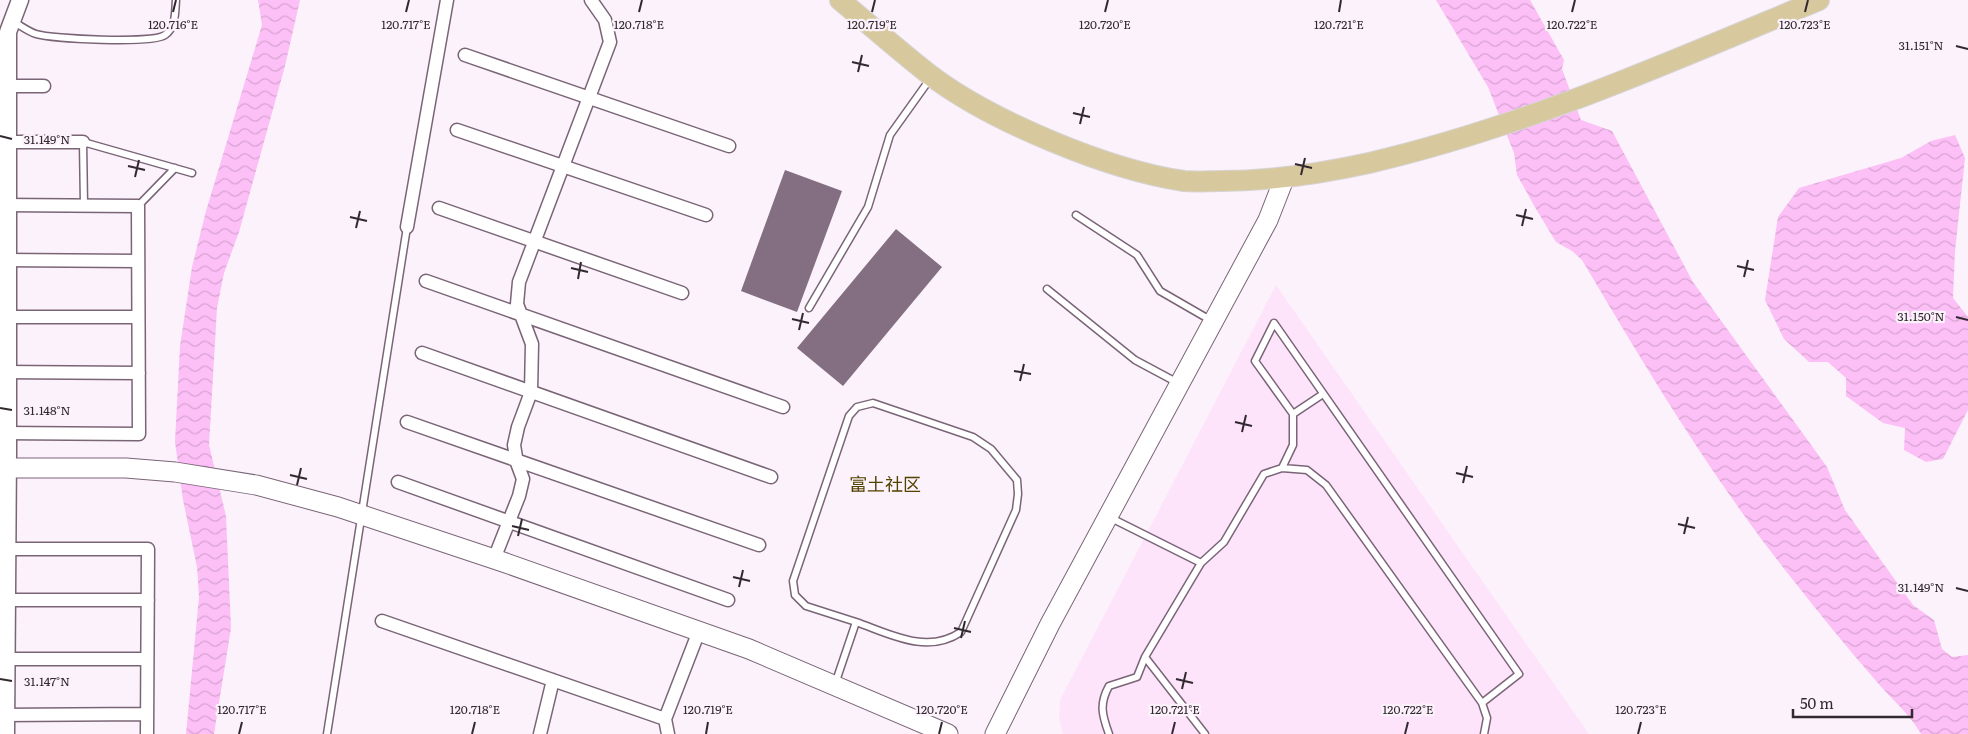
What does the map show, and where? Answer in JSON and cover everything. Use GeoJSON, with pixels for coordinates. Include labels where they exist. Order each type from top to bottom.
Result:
{"type":"FeatureCollection","features":[{"type":"Feature","properties":{"kind":"main road"},"geometry":{"type":"LineString","coordinates":[[840,0],[932,76],[984,109],[1112,163],[1185,181],[1284,179],[1329,172],[1492,130],[1611,86],[1819,0]]}},
{"type":"Feature","properties":{"kind":"main road"},"geometry":{"type":"LineString","coordinates":[[994,734],[1108,516],[1268,220],[1284,179]]}},
{"type":"Feature","properties":{"kind":"main road"},"geometry":{"type":"LineString","coordinates":[[4,468],[126,468],[175,472],[224,479],[300,496],[362,514],[699,631],[948,734]]}},
{"type":"Feature","properties":{"kind":"street"},"geometry":{"type":"LineString","coordinates":[[6,734],[3,715],[4,86],[7,28],[12,0]]}},
{"type":"Feature","properties":{"kind":"street"},"geometry":{"type":"LineString","coordinates":[[7,28],[20,0]]}},
{"type":"Feature","properties":{"kind":"street"},"geometry":{"type":"LineString","coordinates":[[406,227],[447,0]]}},
{"type":"Feature","properties":{"kind":"street"},"geometry":{"type":"LineString","coordinates":[[494,559],[523,479],[516,460],[514,445],[518,427],[531,392],[532,344],[517,304],[519,282],[610,42],[605,20],[591,0]]}},
{"type":"Feature","properties":{"kind":"street"},"geometry":{"type":"LineString","coordinates":[[464,55],[730,146]]}},
{"type":"Feature","properties":{"kind":"street"},"geometry":{"type":"LineString","coordinates":[[4,86],[44,86]]}},
{"type":"Feature","properties":{"kind":"street"},"geometry":{"type":"LineString","coordinates":[[457,130],[706,215]]}},
{"type":"Feature","properties":{"kind":"street"},"geometry":{"type":"LineString","coordinates":[[4,142],[83,142]]}},
{"type":"Feature","properties":{"kind":"street"},"geometry":{"type":"LineString","coordinates":[[4,205],[138,206],[139,434],[4,433]]}},
{"type":"Feature","properties":{"kind":"street"},"geometry":{"type":"LineString","coordinates":[[439,208],[682,293]]}},
{"type":"Feature","properties":{"kind":"street"},"geometry":{"type":"LineString","coordinates":[[4,260],[138,261]]}},
{"type":"Feature","properties":{"kind":"street"},"geometry":{"type":"LineString","coordinates":[[426,281],[784,407]]}},
{"type":"Feature","properties":{"kind":"street"},"geometry":{"type":"LineString","coordinates":[[4,317],[138,317]]}},
{"type":"Feature","properties":{"kind":"street"},"geometry":{"type":"LineString","coordinates":[[422,353],[771,478]]}},
{"type":"Feature","properties":{"kind":"street"},"geometry":{"type":"LineString","coordinates":[[4,372],[138,373]]}},
{"type":"Feature","properties":{"kind":"street"},"geometry":{"type":"LineString","coordinates":[[407,422],[759,545]]}},
{"type":"Feature","properties":{"kind":"street"},"geometry":{"type":"LineString","coordinates":[[398,482],[728,600]]}},
{"type":"Feature","properties":{"kind":"street"},"geometry":{"type":"LineString","coordinates":[[4,549],[148,549],[147,734]]}},
{"type":"Feature","properties":{"kind":"street"},"geometry":{"type":"LineString","coordinates":[[4,600],[148,600]]}},
{"type":"Feature","properties":{"kind":"street"},"geometry":{"type":"LineString","coordinates":[[382,621],[665,719]]}},
{"type":"Feature","properties":{"kind":"street"},"geometry":{"type":"LineString","coordinates":[[668,734],[665,719],[699,631]]}},
{"type":"Feature","properties":{"kind":"street"},"geometry":{"type":"LineString","coordinates":[[3,659],[147,659]]}},
{"type":"Feature","properties":{"kind":"street"},"geometry":{"type":"LineString","coordinates":[[540,734],[553,680]]}},
{"type":"Feature","properties":{"kind":"street"},"geometry":{"type":"LineString","coordinates":[[3,715],[147,714]]}},
{"type":"Feature","properties":{"kind":"lane"},"geometry":{"type":"LineString","coordinates":[[7,28],[53,37],[148,41],[164,36],[172,27],[175,17],[176,0]]}},
{"type":"Feature","properties":{"kind":"lane"},"geometry":{"type":"LineString","coordinates":[[809,308],[868,207],[890,135],[932,76]]}},
{"type":"Feature","properties":{"kind":"lane"},"geometry":{"type":"LineString","coordinates":[[84,206],[83,142],[192,173]]}},
{"type":"Feature","properties":{"kind":"lane"},"geometry":{"type":"LineString","coordinates":[[138,206],[176,168]]}},
{"type":"Feature","properties":{"kind":"lane"},"geometry":{"type":"LineString","coordinates":[[1076,215],[1137,255],[1160,291],[1213,321]]}},
{"type":"Feature","properties":{"kind":"lane"},"geometry":{"type":"LineString","coordinates":[[327,734],[406,227]]}},
{"type":"Feature","properties":{"kind":"lane"},"geometry":{"type":"LineString","coordinates":[[1047,289],[1135,360],[1179,384]]}},
{"type":"Feature","properties":{"kind":"lane"},"geometry":{"type":"LineString","coordinates":[[1282,468],[1293,445],[1293,414],[1255,360],[1274,323],[1519,674],[1482,702]]}},
{"type":"Feature","properties":{"kind":"lane"},"geometry":{"type":"LineString","coordinates":[[1293,414],[1323,394]]}},
{"type":"Feature","properties":{"kind":"lane"},"geometry":{"type":"LineString","coordinates":[[873,403],[973,437],[990,449],[1017,480],[1018,494],[1016,510],[960,632],[949,640],[930,644],[908,640],[856,622],[806,606],[795,595],[793,581],[849,416],[857,407],[873,403]]}},
{"type":"Feature","properties":{"kind":"lane"},"geometry":{"type":"LineString","coordinates":[[1109,734],[1102,716],[1102,699],[1109,686],[1137,677],[1145,657],[1200,563],[1224,542],[1264,474],[1282,468],[1306,470],[1326,484],[1482,702],[1487,718],[1484,734]]}},
{"type":"Feature","properties":{"kind":"lane"},"geometry":{"type":"LineString","coordinates":[[1108,516],[1200,563]]}},
{"type":"Feature","properties":{"kind":"lane"},"geometry":{"type":"LineString","coordinates":[[834,686],[856,622]]}},
{"type":"Feature","properties":{"kind":"lane"},"geometry":{"type":"LineString","coordinates":[[1145,657],[1205,734]]}},
{"type":"Feature","properties":{"kind":"shaded area"},"geometry":{"type":"Polygon","coordinates":[[[1276,285],[1589,734],[1063,734],[1059,719],[1060,700],[1276,285]]]}},
{"type":"Feature","properties":{"kind":"water"},"geometry":{"type":"Polygon","coordinates":[[[258,0],[300,0],[285,66],[239,232],[224,273],[217,308],[209,445],[226,516],[231,628],[214,734],[186,734],[199,597],[197,567],[183,500],[175,442],[180,346],[192,267],[206,211],[262,25],[258,0]]]}},
{"type":"Feature","properties":{"kind":"water"},"geometry":{"type":"Polygon","coordinates":[[[1436,0],[1530,0],[1564,60],[1562,69],[1581,120],[1612,131],[1693,282],[1827,467],[1845,510],[1913,605],[1934,620],[1942,649],[1952,657],[1968,655],[1968,734],[1921,734],[1813,606],[1735,503],[1656,383],[1582,260],[1572,251],[1556,242],[1536,209],[1517,175],[1514,153],[1488,87],[1436,0]]]}},
{"type":"Feature","properties":{"kind":"water"},"geometry":{"type":"Polygon","coordinates":[[[1955,135],[1965,158],[1955,251],[1953,298],[1968,317],[1968,410],[1943,459],[1926,462],[1904,450],[1905,428],[1883,423],[1846,396],[1846,378],[1828,362],[1809,362],[1784,339],[1765,300],[1778,217],[1799,188],[1901,158],[1931,141],[1955,135]]]}},
{"type":"Feature","properties":{"kind":"building"},"geometry":{"type":"Polygon","coordinates":[[[785,170],[842,191],[797,312],[741,291],[785,170]]]}},
{"type":"Feature","properties":{"kind":"building"},"geometry":{"type":"Polygon","coordinates":[[[896,229],[942,267],[843,386],[797,348],[896,229]]]}},
{"type":"Feature","properties":{"kind":"district","name":"富土社区"},"geometry":{"type":"Point","coordinates":[885,485]}}]}
